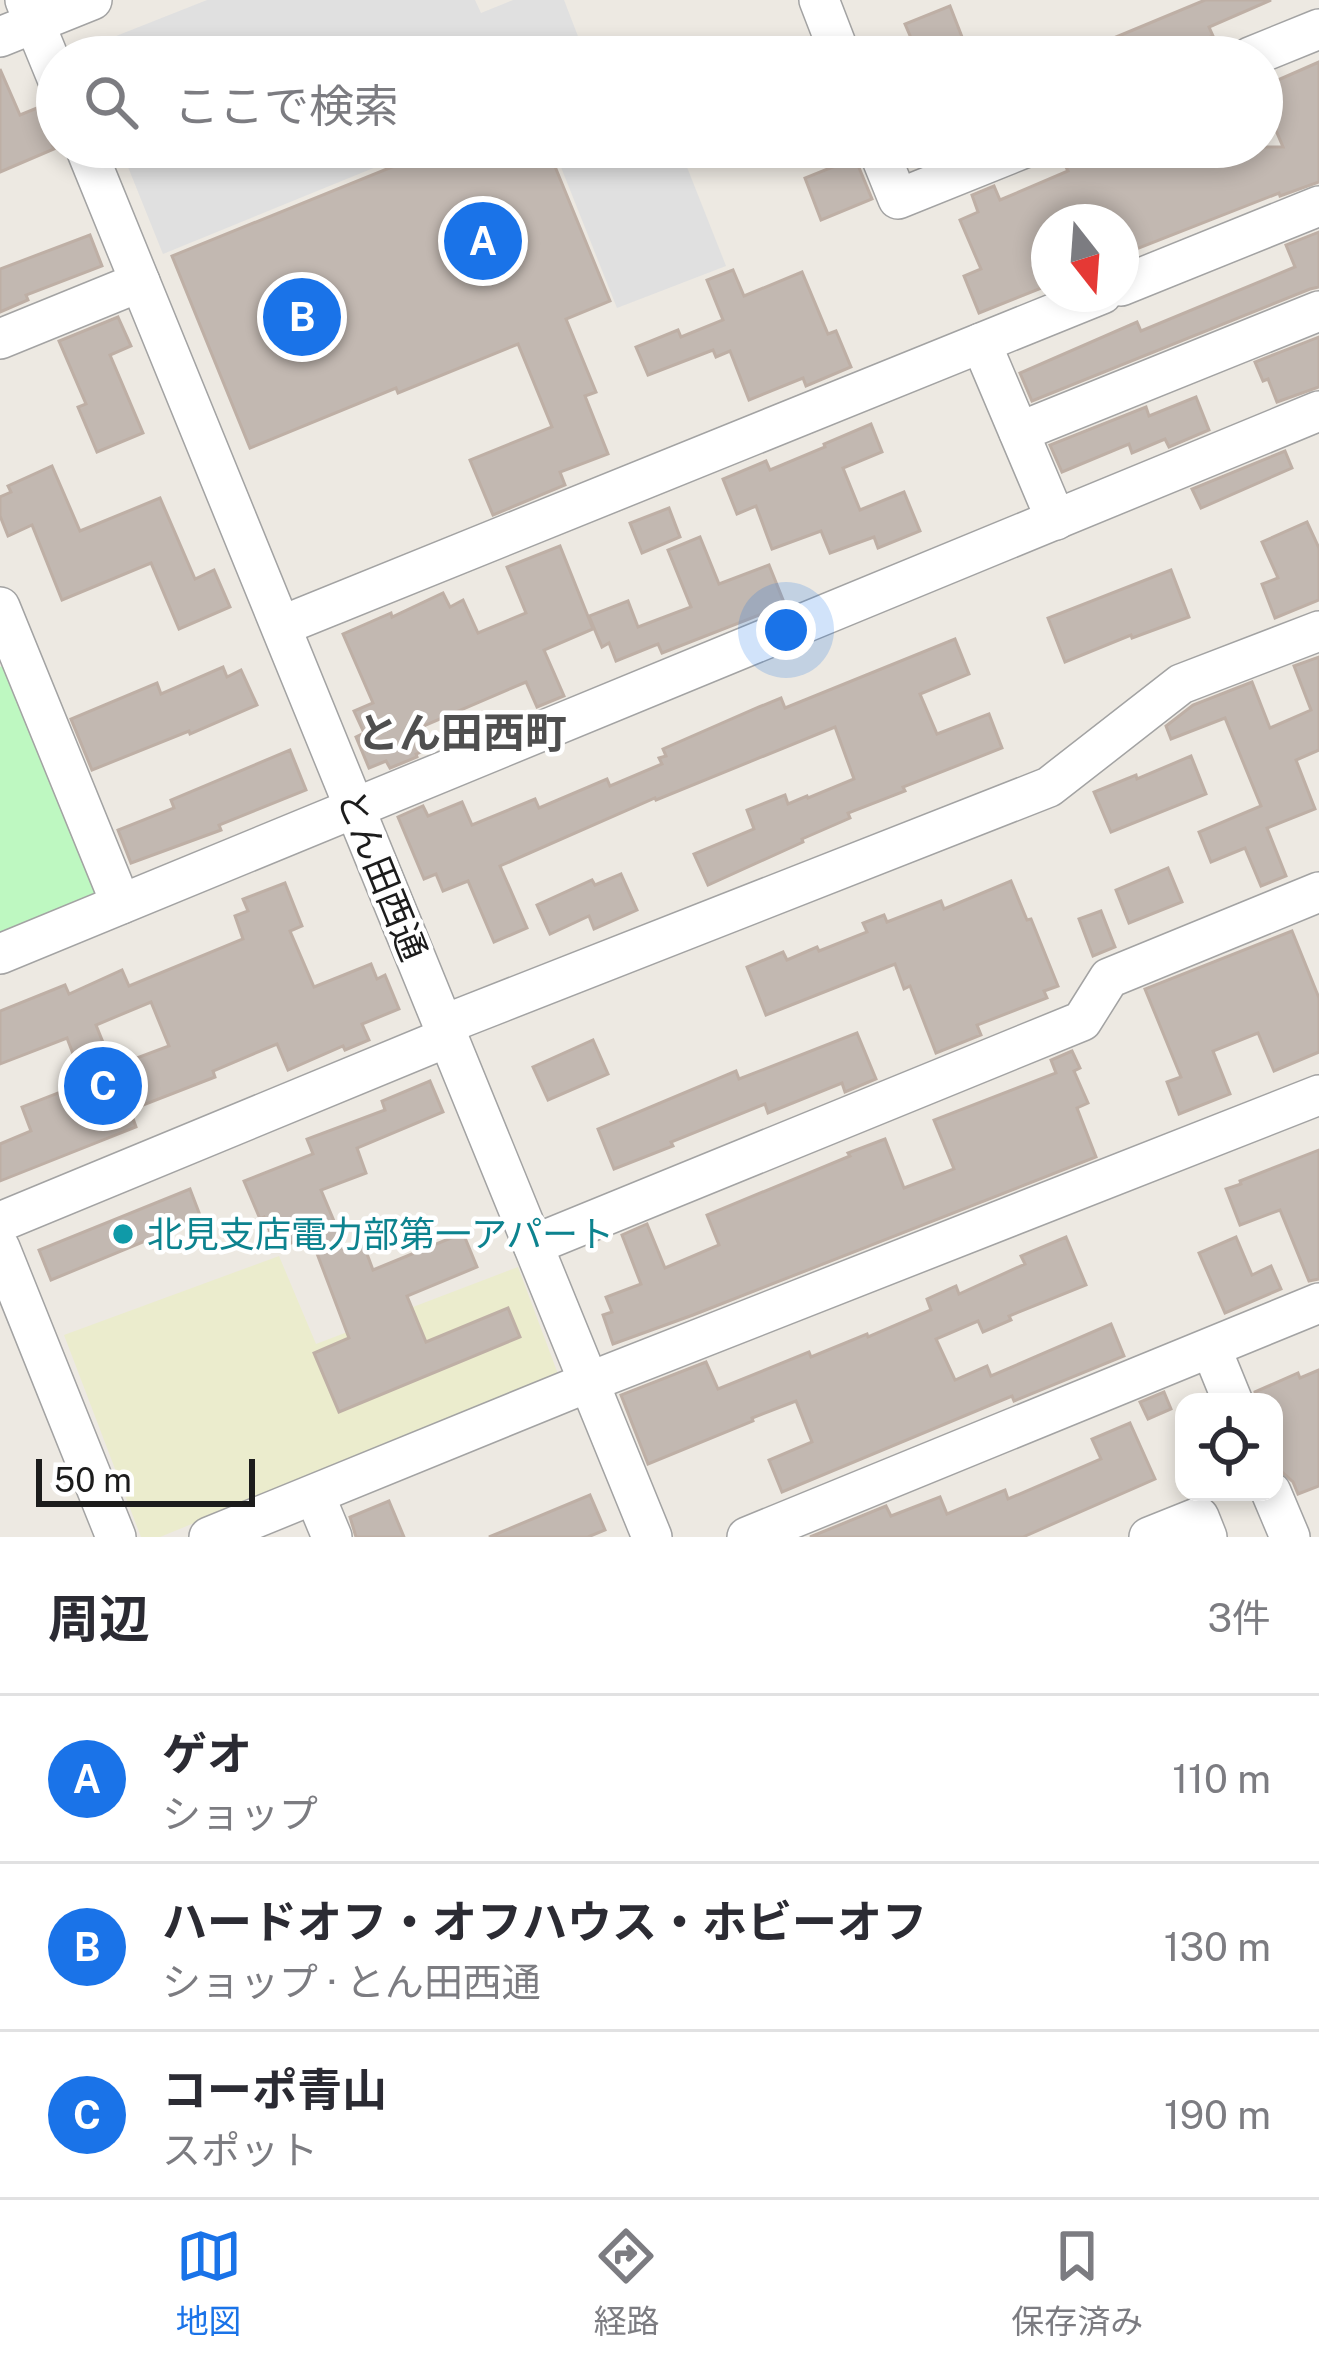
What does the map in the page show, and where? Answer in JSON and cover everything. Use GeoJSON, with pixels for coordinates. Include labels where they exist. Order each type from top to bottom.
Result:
{"type":"FeatureCollection","features":[{"type":"Feature","properties":{"kind":"street"},"geometry":{"type":"LineString","coordinates":[[20,20],[92,0]]}},
{"type":"Feature","properties":{"kind":"street"},"geometry":{"type":"LineString","coordinates":[[819,0],[833,36]]}},
{"type":"Feature","properties":{"kind":"street"},"geometry":{"type":"LineString","coordinates":[[1283,44],[1319,29]]}},
{"type":"Feature","properties":{"kind":"street","name":"とん田西通"},"geometry":{"type":"LineString","coordinates":[[94,168],[652,1537]]}},
{"type":"Feature","properties":{"kind":"street"},"geometry":{"type":"LineString","coordinates":[[885,168],[898,199],[975,168]]}},
{"type":"Feature","properties":{"kind":"street"},"geometry":{"type":"LineString","coordinates":[[1139,279],[1319,206]]}},
{"type":"Feature","properties":{"kind":"street"},"geometry":{"type":"LineString","coordinates":[[0,340],[140,282]]}},
{"type":"Feature","properties":{"kind":"street"},"geometry":{"type":"LineString","coordinates":[[1019,432],[1319,311]]}},
{"type":"Feature","properties":{"kind":"street"},"geometry":{"type":"LineString","coordinates":[[281,626],[1058,312]]}},
{"type":"Feature","properties":{"kind":"street"},"geometry":{"type":"LineString","coordinates":[[981,343],[1056,520]]}},
{"type":"Feature","properties":{"kind":"street"},"geometry":{"type":"LineString","coordinates":[[0,954],[1319,411]]}},
{"type":"Feature","properties":{"kind":"street"},"geometry":{"type":"LineString","coordinates":[[0,607],[121,904]]}},
{"type":"Feature","properties":{"kind":"street"},"geometry":{"type":"LineString","coordinates":[[0,1222],[446,1031],[1049,787],[1181,684],[1319,631]]}},
{"type":"Feature","properties":{"kind":"street"},"geometry":{"type":"LineString","coordinates":[[533,1245],[1082,1021],[1109,978],[1319,892]]}},
{"type":"Feature","properties":{"kind":"street"},"geometry":{"type":"LineString","coordinates":[[209,1537],[1319,1095]]}},
{"type":"Feature","properties":{"kind":"street"},"geometry":{"type":"LineString","coordinates":[[0,1248],[116,1537]]}},
{"type":"Feature","properties":{"kind":"street"},"geometry":{"type":"LineString","coordinates":[[747,1537],[1319,1303]]}},
{"type":"Feature","properties":{"kind":"street"},"geometry":{"type":"LineString","coordinates":[[1211,1348],[1230,1393]]}},
{"type":"Feature","properties":{"kind":"street"},"geometry":{"type":"LineString","coordinates":[[315,1496],[332,1537]]}},
{"type":"Feature","properties":{"kind":"street"},"geometry":{"type":"LineString","coordinates":[[1275,1501],[1290,1537]]}},
{"type":"Feature","properties":{"kind":"street"},"geometry":{"type":"LineString","coordinates":[[1149,1537],[1198,1517],[1207,1537]]}},
{"type":"Feature","properties":{"kind":"green space"},"geometry":{"type":"Polygon","coordinates":[[[5,665],[99,896],[0,936],[0,667],[5,665]]]}},
{"type":"Feature","properties":{"kind":"green space"},"geometry":{"type":"Polygon","coordinates":[[[279,1256],[316,1344],[518,1267],[558,1374],[160,1537],[141,1537],[64,1335],[279,1256]]]}},
{"type":"Feature","properties":{"kind":"shaded area"},"geometry":{"type":"Polygon","coordinates":[[[207,0],[475,0],[481,13],[513,0],[564,0],[578,36],[116,36],[207,0]]]}},
{"type":"Feature","properties":{"kind":"shaded area"},"geometry":{"type":"Polygon","coordinates":[[[128,168],[374,168],[163,254],[128,168]]]}},
{"type":"Feature","properties":{"kind":"shaded area"},"geometry":{"type":"Polygon","coordinates":[[[561,168],[687,168],[726,266],[617,308],[561,168]]]}},
{"type":"Feature","properties":{"kind":"building"},"geometry":{"type":"Polygon","coordinates":[[[1205,0],[1271,0],[1209,27],[1213,36],[1118,36],[1205,0]]]}},
{"type":"Feature","properties":{"kind":"building"},"geometry":{"type":"Polygon","coordinates":[[[950,6],[962,36],[910,36],[905,24],[950,6]]]}},
{"type":"Feature","properties":{"kind":"building"},"geometry":{"type":"Polygon","coordinates":[[[1319,62],[1319,182],[1139,248],[1139,204],[1031,204],[1031,292],[979,313],[964,276],[981,269],[960,220],[978,212],[972,195],[994,186],[1000,200],[1066,168],[1283,168],[1283,78],[1319,62]]]}},
{"type":"Feature","properties":{"kind":"building"},"geometry":{"type":"Polygon","coordinates":[[[0,69],[20,115],[36,108],[36,157],[0,172],[0,69]]]}},
{"type":"Feature","properties":{"kind":"building"},"geometry":{"type":"Polygon","coordinates":[[[389,168],[556,168],[610,301],[566,319],[596,392],[585,396],[608,454],[560,472],[565,485],[493,515],[470,460],[552,427],[518,344],[250,448],[172,256],[389,168]]]}},
{"type":"Feature","properties":{"kind":"building"},"geometry":{"type":"Polygon","coordinates":[[[830,168],[859,168],[872,199],[821,220],[805,178],[830,168]]]}},
{"type":"Feature","properties":{"kind":"building"},"geometry":{"type":"Polygon","coordinates":[[[1319,232],[1319,287],[1032,401],[1020,373],[1137,322],[1141,331],[1295,267],[1286,245],[1319,232]]]}},
{"type":"Feature","properties":{"kind":"building"},"geometry":{"type":"Polygon","coordinates":[[[90,235],[102,266],[26,295],[28,300],[0,312],[0,269],[90,235]]]}},
{"type":"Feature","properties":{"kind":"building"},"geometry":{"type":"Polygon","coordinates":[[[733,270],[744,296],[802,272],[828,334],[836,331],[851,367],[806,386],[803,378],[749,400],[730,351],[716,357],[713,350],[648,375],[636,347],[678,330],[681,337],[723,320],[707,280],[733,270]]]}},
{"type":"Feature","properties":{"kind":"building"},"geometry":{"type":"Polygon","coordinates":[[[118,317],[131,346],[110,355],[143,433],[97,452],[78,407],[86,404],[59,341],[118,317]]]}},
{"type":"Feature","properties":{"kind":"building"},"geometry":{"type":"Polygon","coordinates":[[[1319,337],[1319,387],[1277,402],[1255,362],[1319,337]]]}},
{"type":"Feature","properties":{"kind":"building"},"geometry":{"type":"Polygon","coordinates":[[[1196,397],[1209,430],[1169,447],[1165,439],[1132,453],[1129,444],[1062,472],[1050,445],[1146,407],[1149,416],[1196,397]]]}},
{"type":"Feature","properties":{"kind":"building"},"geometry":{"type":"Polygon","coordinates":[[[871,424],[882,452],[843,468],[860,510],[904,492],[920,531],[878,548],[874,537],[830,553],[821,531],[772,549],[756,506],[737,514],[723,479],[766,461],[770,470],[871,424]]]}},
{"type":"Feature","properties":{"kind":"building"},"geometry":{"type":"Polygon","coordinates":[[[1285,451],[1292,468],[1201,508],[1192,489],[1285,451]]]}},
{"type":"Feature","properties":{"kind":"building"},"geometry":{"type":"Polygon","coordinates":[[[52,466],[80,531],[160,498],[195,579],[214,570],[230,607],[179,629],[151,563],[62,600],[32,525],[8,536],[0,516],[0,497],[11,492],[8,486],[52,466]]]}},
{"type":"Feature","properties":{"kind":"building"},"geometry":{"type":"Polygon","coordinates":[[[669,508],[680,537],[642,553],[630,523],[669,508]]]}},
{"type":"Feature","properties":{"kind":"building"},"geometry":{"type":"Polygon","coordinates":[[[1307,522],[1319,548],[1319,600],[1275,618],[1262,584],[1278,578],[1262,542],[1307,522]]]}},
{"type":"Feature","properties":{"kind":"building"},"geometry":{"type":"Polygon","coordinates":[[[700,537],[719,584],[769,565],[785,605],[662,653],[658,644],[616,661],[609,643],[602,647],[589,616],[628,601],[638,627],[691,607],[668,550],[700,537]]]}},
{"type":"Feature","properties":{"kind":"building"},"geometry":{"type":"Polygon","coordinates":[[[560,546],[593,629],[544,650],[564,696],[537,707],[526,682],[421,727],[430,748],[417,757],[390,768],[386,761],[369,768],[356,737],[364,733],[354,711],[373,703],[343,634],[443,593],[450,607],[463,600],[478,633],[526,613],[507,567],[560,546]]]}},
{"type":"Feature","properties":{"kind":"building"},"geometry":{"type":"Polygon","coordinates":[[[1171,570],[1189,617],[1065,662],[1048,618],[1171,570]]]}},
{"type":"Feature","properties":{"kind":"building"},"geometry":{"type":"Polygon","coordinates":[[[955,639],[969,674],[920,694],[937,734],[989,714],[1002,748],[903,787],[905,791],[848,813],[850,818],[708,885],[694,854],[754,829],[747,810],[785,795],[788,804],[854,779],[835,727],[500,866],[527,928],[494,942],[468,881],[443,891],[436,874],[424,879],[398,817],[423,806],[428,816],[462,802],[472,825],[535,799],[539,808],[607,779],[610,786],[662,764],[663,749],[759,707],[781,698],[785,708],[955,639]]]}},
{"type":"Feature","properties":{"kind":"building"},"geometry":{"type":"Polygon","coordinates":[[[1319,657],[1319,750],[1296,760],[1315,809],[1267,828],[1286,876],[1261,886],[1245,848],[1211,862],[1199,832],[1261,806],[1225,718],[1171,739],[1166,726],[1193,705],[1252,682],[1270,728],[1311,710],[1294,666],[1319,657]]]}},
{"type":"Feature","properties":{"kind":"building"},"geometry":{"type":"Polygon","coordinates":[[[223,667],[227,677],[241,670],[257,705],[92,770],[71,719],[157,683],[161,694],[223,667]]]}},
{"type":"Feature","properties":{"kind":"building"},"geometry":{"type":"Polygon","coordinates":[[[290,750],[306,790],[219,825],[221,830],[131,863],[118,830],[174,808],[171,800],[290,750]]]}},
{"type":"Feature","properties":{"kind":"building"},"geometry":{"type":"Polygon","coordinates":[[[1191,756],[1206,794],[1111,832],[1094,792],[1191,756]]]}},
{"type":"Feature","properties":{"kind":"building"},"geometry":{"type":"Polygon","coordinates":[[[1168,868],[1182,902],[1129,923],[1116,890],[1168,868]]]}},
{"type":"Feature","properties":{"kind":"building"},"geometry":{"type":"Polygon","coordinates":[[[621,874],[637,910],[594,929],[589,916],[550,934],[537,905],[592,880],[595,885],[621,874]]]}},
{"type":"Feature","properties":{"kind":"building"},"geometry":{"type":"Polygon","coordinates":[[[1011,881],[1058,986],[1044,991],[1047,998],[977,1025],[981,1035],[936,1053],[910,986],[904,989],[895,964],[766,1015],[747,967],[783,952],[787,960],[817,947],[819,951],[867,932],[863,923],[884,915],[887,922],[941,901],[944,909],[1011,881]]]}},
{"type":"Feature","properties":{"kind":"building"},"geometry":{"type":"Polygon","coordinates":[[[285,883],[302,926],[290,931],[314,987],[371,964],[377,979],[385,975],[399,1009],[362,1024],[369,1040],[288,1070],[277,1044],[213,1071],[215,1077],[130,1110],[136,1127],[0,1181],[0,1144],[31,1131],[22,1107],[84,1083],[67,1038],[0,1064],[0,1011],[65,985],[69,994],[122,970],[129,986],[243,939],[235,916],[248,911],[243,899],[285,883]],[[151,1002],[96,1025],[113,1067],[169,1046],[151,1002]]]}},
{"type":"Feature","properties":{"kind":"building"},"geometry":{"type":"Polygon","coordinates":[[[1101,911],[1115,947],[1093,956],[1079,919],[1101,911]]]}},
{"type":"Feature","properties":{"kind":"building"},"geometry":{"type":"Polygon","coordinates":[[[1292,931],[1319,998],[1319,1052],[1274,1071],[1258,1033],[1213,1051],[1230,1094],[1179,1114],[1167,1082],[1181,1077],[1145,989],[1292,931]]]}},
{"type":"Feature","properties":{"kind":"building"},"geometry":{"type":"Polygon","coordinates":[[[857,1033],[876,1079],[845,1092],[842,1083],[768,1113],[765,1104],[614,1169],[598,1129],[736,1071],[739,1079],[857,1033]]]}},
{"type":"Feature","properties":{"kind":"building"},"geometry":{"type":"Polygon","coordinates":[[[593,1040],[608,1074],[548,1100],[533,1067],[593,1040]]]}},
{"type":"Feature","properties":{"kind":"building"},"geometry":{"type":"Polygon","coordinates":[[[1072,1051],[1080,1068],[1074,1071],[1088,1103],[1077,1108],[1096,1157],[613,1344],[603,1315],[612,1312],[606,1297],[641,1284],[622,1235],[647,1224],[665,1268],[719,1245],[707,1215],[885,1139],[904,1188],[954,1169],[934,1120],[1056,1073],[1051,1060],[1072,1051]]]}},
{"type":"Feature","properties":{"kind":"building"},"geometry":{"type":"Polygon","coordinates":[[[430,1081],[443,1112],[357,1148],[366,1173],[321,1190],[347,1252],[364,1246],[373,1270],[463,1233],[477,1267],[407,1296],[426,1342],[508,1308],[520,1337],[339,1412],[314,1353],[349,1338],[310,1235],[277,1249],[244,1181],[313,1154],[307,1139],[385,1110],[382,1101],[430,1081]]]}},
{"type":"Feature","properties":{"kind":"building"},"geometry":{"type":"Polygon","coordinates":[[[1319,1150],[1319,1279],[1309,1281],[1280,1210],[1240,1225],[1226,1189],[1319,1150]]]}},
{"type":"Feature","properties":{"kind":"building","name":"北見支店電力部第一アパート"},"geometry":{"type":"Polygon","coordinates":[[[190,1189],[201,1218],[51,1280],[39,1250],[190,1189]]]}},
{"type":"Feature","properties":{"kind":"building"},"geometry":{"type":"Polygon","coordinates":[[[1066,1237],[1086,1285],[1009,1316],[1011,1320],[983,1332],[978,1321],[936,1339],[955,1380],[987,1366],[991,1376],[1111,1324],[1124,1356],[1014,1401],[1012,1396],[782,1492],[769,1460],[812,1442],[796,1401],[648,1464],[621,1395],[706,1362],[718,1389],[809,1352],[811,1357],[868,1337],[931,1310],[927,1299],[956,1286],[959,1294],[1025,1264],[1021,1256],[1066,1237]]]}},
{"type":"Feature","properties":{"kind":"building"},"geometry":{"type":"Polygon","coordinates":[[[1236,1237],[1252,1275],[1271,1266],[1281,1289],[1225,1313],[1199,1253],[1236,1237]]]}},
{"type":"Feature","properties":{"kind":"building"},"geometry":{"type":"Polygon","coordinates":[[[1319,1370],[1319,1486],[1298,1494],[1283,1473],[1283,1393],[1255,1392],[1298,1373],[1300,1378],[1319,1370]]]}},
{"type":"Feature","properties":{"kind":"building"},"geometry":{"type":"Polygon","coordinates":[[[1164,1392],[1171,1409],[1148,1419],[1140,1402],[1164,1392]]]}},
{"type":"Feature","properties":{"kind":"building"},"geometry":{"type":"Polygon","coordinates":[[[1130,1423],[1155,1479],[1023,1537],[810,1537],[886,1506],[891,1516],[940,1497],[947,1514],[1005,1490],[1008,1499],[1101,1459],[1092,1439],[1130,1423]]]}},
{"type":"Feature","properties":{"kind":"building"},"geometry":{"type":"Polygon","coordinates":[[[590,1495],[605,1530],[588,1537],[489,1537],[590,1495]]]}},
{"type":"Feature","properties":{"kind":"building"},"geometry":{"type":"Polygon","coordinates":[[[389,1501],[404,1537],[356,1537],[350,1517],[389,1501]]]}},
{"type":"Feature","properties":{"kind":"place","name":"ゲオ"},"geometry":{"type":"Point","coordinates":[483,241]}},
{"type":"Feature","properties":{"kind":"place","name":"ハードオフ・オフハウス・ホビーオフ"},"geometry":{"type":"Point","coordinates":[302,317]}},
{"type":"Feature","properties":{"kind":"place","name":"コーポ青山"},"geometry":{"type":"Point","coordinates":[103,1086]}},
{"type":"Feature","properties":{"kind":"place","name":"北見支店電力部第一アパート"},"geometry":{"type":"Point","coordinates":[123,1234]}},
{"type":"Feature","properties":{"kind":"district","name":"とん田西町"},"geometry":{"type":"Point","coordinates":[462,733]}}]}
